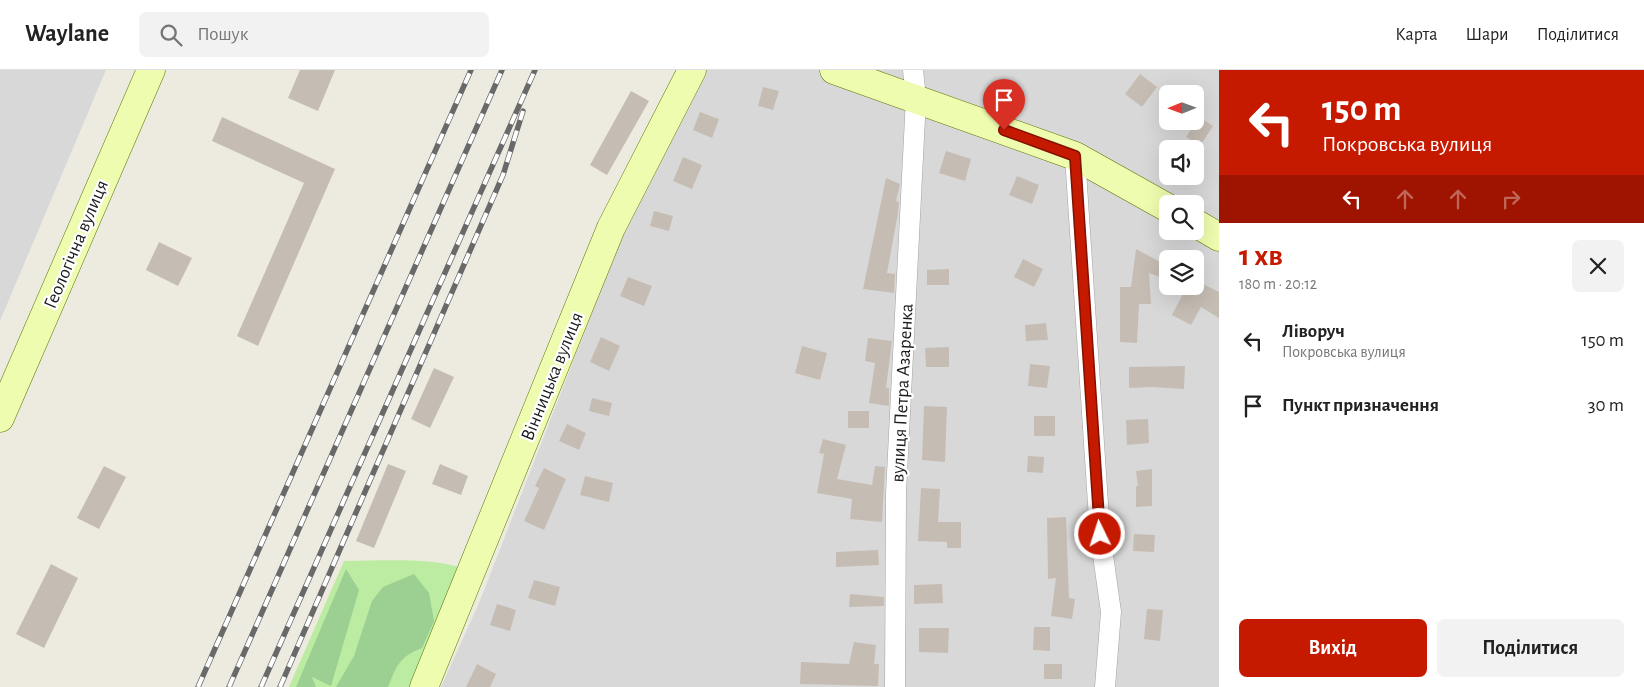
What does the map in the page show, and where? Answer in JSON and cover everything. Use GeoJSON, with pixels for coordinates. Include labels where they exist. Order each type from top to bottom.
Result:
{"type":"FeatureCollection","features":[{"type":"Feature","properties":{"kind":"street","name":"Геологічна вулиця"},"geometry":{"type":"LineString","coordinates":[[0,418],[151,70]]}},
{"type":"Feature","properties":{"kind":"street","name":"Вінницька вулиця"},"geometry":{"type":"LineString","coordinates":[[424,687],[611,228],[692,70]]}},
{"type":"Feature","properties":{"kind":"street"},"geometry":{"type":"LineString","coordinates":[[834,70],[1075,156],[1159,203]]}},
{"type":"Feature","properties":{"kind":"street","name":"вулиця Петра Азаренка"},"geometry":{"type":"LineString","coordinates":[[895,687],[896,493],[916,98],[914,70]]}},
{"type":"Feature","properties":{"kind":"street"},"geometry":{"type":"LineString","coordinates":[[1075,156],[1100,534],[1111,612],[1105,687]]}},
{"type":"Feature","properties":{"kind":"street"},"geometry":{"type":"LineString","coordinates":[[1204,228],[1219,237]]}},
{"type":"Feature","properties":{"kind":"shaded area"},"geometry":{"type":"Polygon","coordinates":[[[0,70],[106,70],[0,321],[0,70]]]}},
{"type":"Feature","properties":{"kind":"shaded area"},"geometry":{"type":"Polygon","coordinates":[[[706,70],[1219,70],[1219,687],[441,687],[479,603],[629,218],[706,70]]]}},
{"type":"Feature","properties":{"kind":"green space"},"geometry":{"type":"Polygon","coordinates":[[[344,561],[422,561],[452,565],[464,569],[413,687],[289,687],[344,561]]]}},
{"type":"Feature","properties":{"kind":"green space"},"geometry":{"type":"Polygon","coordinates":[[[346,569],[359,590],[331,686],[312,677],[316,687],[296,687],[346,569]]]}},
{"type":"Feature","properties":{"kind":"green space"},"geometry":{"type":"Polygon","coordinates":[[[414,574],[429,593],[434,621],[422,648],[404,658],[394,673],[388,687],[336,687],[354,656],[372,601],[383,587],[414,574]]]}},
{"type":"Feature","properties":{"kind":"building"},"geometry":{"type":"Polygon","coordinates":[[[300,70],[335,70],[318,111],[288,98],[300,70]]]}},
{"type":"Feature","properties":{"kind":"building"},"geometry":{"type":"Polygon","coordinates":[[[1140,74],[1157,87],[1142,107],[1125,94],[1140,74]]]}},
{"type":"Feature","properties":{"kind":"building"},"geometry":{"type":"Polygon","coordinates":[[[763,87],[779,91],[773,110],[758,106],[763,87]]]}},
{"type":"Feature","properties":{"kind":"building"},"geometry":{"type":"Polygon","coordinates":[[[631,91],[649,101],[607,175],[590,165],[631,91]]]}},
{"type":"Feature","properties":{"kind":"building"},"geometry":{"type":"Polygon","coordinates":[[[700,112],[719,119],[712,138],[693,130],[700,112]]]}},
{"type":"Feature","properties":{"kind":"building"},"geometry":{"type":"Polygon","coordinates":[[[222,117],[335,169],[258,346],[237,336],[304,183],[212,141],[222,117]]]}},
{"type":"Feature","properties":{"kind":"building"},"geometry":{"type":"Polygon","coordinates":[[[1204,120],[1213,126],[1204,140],[1191,140],[1186,137],[1191,130],[1204,130],[1204,120]]]}},
{"type":"Feature","properties":{"kind":"building"},"geometry":{"type":"Polygon","coordinates":[[[946,151],[971,159],[965,181],[939,173],[946,151]]]}},
{"type":"Feature","properties":{"kind":"building"},"geometry":{"type":"Polygon","coordinates":[[[683,157],[702,165],[692,189],[673,181],[683,157]]]}},
{"type":"Feature","properties":{"kind":"building"},"geometry":{"type":"Polygon","coordinates":[[[1017,176],[1039,185],[1032,204],[1009,195],[1017,176]]]}},
{"type":"Feature","properties":{"kind":"building"},"geometry":{"type":"Polygon","coordinates":[[[886,178],[900,184],[896,201],[899,202],[898,213],[887,273],[895,274],[894,293],[863,289],[886,178]]]}},
{"type":"Feature","properties":{"kind":"building"},"geometry":{"type":"Polygon","coordinates":[[[654,211],[673,216],[669,231],[650,226],[654,211]]]}},
{"type":"Feature","properties":{"kind":"building"},"geometry":{"type":"Polygon","coordinates":[[[159,242],[192,258],[178,286],[146,270],[159,242]]]}},
{"type":"Feature","properties":{"kind":"building"},"geometry":{"type":"Polygon","coordinates":[[[1136,249],[1159,261],[1159,277],[1149,273],[1151,304],[1139,304],[1137,343],[1120,342],[1120,287],[1131,287],[1136,249]]]}},
{"type":"Feature","properties":{"kind":"building"},"geometry":{"type":"Polygon","coordinates":[[[1023,259],[1043,269],[1034,287],[1014,277],[1023,259]]]}},
{"type":"Feature","properties":{"kind":"building"},"geometry":{"type":"Polygon","coordinates":[[[949,269],[949,285],[927,285],[927,270],[949,269]]]}},
{"type":"Feature","properties":{"kind":"building"},"geometry":{"type":"Polygon","coordinates":[[[628,277],[652,286],[644,306],[620,296],[628,277]]]}},
{"type":"Feature","properties":{"kind":"building"},"geometry":{"type":"Polygon","coordinates":[[[1204,284],[1219,292],[1219,318],[1201,307],[1191,325],[1172,315],[1182,295],[1204,295],[1204,284]]]}},
{"type":"Feature","properties":{"kind":"building"},"geometry":{"type":"Polygon","coordinates":[[[1046,323],[1048,340],[1026,341],[1025,325],[1046,323]]]}},
{"type":"Feature","properties":{"kind":"building"},"geometry":{"type":"Polygon","coordinates":[[[601,337],[620,346],[609,371],[590,362],[601,337]]]}},
{"type":"Feature","properties":{"kind":"building"},"geometry":{"type":"Polygon","coordinates":[[[868,338],[892,341],[886,388],[889,388],[889,406],[869,403],[875,363],[865,361],[868,338]]]}},
{"type":"Feature","properties":{"kind":"building"},"geometry":{"type":"Polygon","coordinates":[[[802,346],[827,353],[820,380],[795,373],[802,346]]]}},
{"type":"Feature","properties":{"kind":"building"},"geometry":{"type":"Polygon","coordinates":[[[949,347],[949,367],[926,367],[925,348],[949,347]]]}},
{"type":"Feature","properties":{"kind":"building"},"geometry":{"type":"Polygon","coordinates":[[[1030,364],[1050,366],[1047,388],[1028,386],[1030,364]]]}},
{"type":"Feature","properties":{"kind":"building"},"geometry":{"type":"Polygon","coordinates":[[[1185,366],[1184,389],[1129,388],[1129,367],[1185,366]]]}},
{"type":"Feature","properties":{"kind":"building"},"geometry":{"type":"Polygon","coordinates":[[[434,368],[454,377],[430,428],[411,419],[434,368]]]}},
{"type":"Feature","properties":{"kind":"building"},"geometry":{"type":"Polygon","coordinates":[[[592,398],[612,403],[609,416],[589,411],[592,398]]]}},
{"type":"Feature","properties":{"kind":"building"},"geometry":{"type":"Polygon","coordinates":[[[924,406],[947,407],[945,462],[922,460],[924,406]]]}},
{"type":"Feature","properties":{"kind":"building"},"geometry":{"type":"Polygon","coordinates":[[[848,411],[869,411],[869,428],[848,428],[848,411]]]}},
{"type":"Feature","properties":{"kind":"building"},"geometry":{"type":"Polygon","coordinates":[[[1034,416],[1055,416],[1055,436],[1034,436],[1034,416]]]}},
{"type":"Feature","properties":{"kind":"building"},"geometry":{"type":"Polygon","coordinates":[[[1148,419],[1149,443],[1127,445],[1126,420],[1148,419]]]}},
{"type":"Feature","properties":{"kind":"building"},"geometry":{"type":"Polygon","coordinates":[[[567,424],[586,433],[579,450],[559,441],[567,424]]]}},
{"type":"Feature","properties":{"kind":"building"},"geometry":{"type":"Polygon","coordinates":[[[823,439],[846,445],[837,479],[872,485],[875,466],[885,467],[882,522],[850,519],[852,499],[817,493],[824,454],[819,453],[823,439]]]}},
{"type":"Feature","properties":{"kind":"building"},"geometry":{"type":"Polygon","coordinates":[[[1028,456],[1044,457],[1043,473],[1027,472],[1028,456]]]}},
{"type":"Feature","properties":{"kind":"building"},"geometry":{"type":"Polygon","coordinates":[[[388,464],[406,471],[374,548],[356,541],[388,464]]]}},
{"type":"Feature","properties":{"kind":"building"},"geometry":{"type":"Polygon","coordinates":[[[440,464],[468,476],[461,495],[432,484],[440,464]]]}},
{"type":"Feature","properties":{"kind":"building"},"geometry":{"type":"Polygon","coordinates":[[[104,466],[126,477],[99,529],[77,518],[104,466]]]}},
{"type":"Feature","properties":{"kind":"building"},"geometry":{"type":"Polygon","coordinates":[[[544,468],[566,479],[544,530],[524,521],[539,488],[535,486],[544,468]]]}},
{"type":"Feature","properties":{"kind":"building"},"geometry":{"type":"Polygon","coordinates":[[[1152,469],[1152,506],[1136,507],[1136,486],[1138,486],[1136,471],[1152,469]]]}},
{"type":"Feature","properties":{"kind":"building"},"geometry":{"type":"Polygon","coordinates":[[[585,476],[613,483],[609,502],[580,495],[585,476]]]}},
{"type":"Feature","properties":{"kind":"building"},"geometry":{"type":"Polygon","coordinates":[[[921,488],[940,489],[938,522],[961,522],[961,548],[947,548],[947,542],[918,541],[921,488]]]}},
{"type":"Feature","properties":{"kind":"building"},"geometry":{"type":"Polygon","coordinates":[[[1066,517],[1069,598],[1075,599],[1072,619],[1051,616],[1056,578],[1048,579],[1047,518],[1066,517]]]}},
{"type":"Feature","properties":{"kind":"building"},"geometry":{"type":"Polygon","coordinates":[[[1134,534],[1155,535],[1154,552],[1133,551],[1134,534]]]}},
{"type":"Feature","properties":{"kind":"building"},"geometry":{"type":"Polygon","coordinates":[[[878,550],[879,565],[836,567],[836,552],[878,550]]]}},
{"type":"Feature","properties":{"kind":"building"},"geometry":{"type":"Polygon","coordinates":[[[51,564],[78,578],[44,648],[16,634],[51,564]]]}},
{"type":"Feature","properties":{"kind":"building"},"geometry":{"type":"Polygon","coordinates":[[[534,580],[560,587],[555,606],[528,598],[534,580]]]}},
{"type":"Feature","properties":{"kind":"building"},"geometry":{"type":"Polygon","coordinates":[[[942,584],[943,603],[914,604],[914,585],[942,584]]]}},
{"type":"Feature","properties":{"kind":"building"},"geometry":{"type":"Polygon","coordinates":[[[850,594],[884,597],[884,606],[849,607],[850,594]]]}},
{"type":"Feature","properties":{"kind":"building"},"geometry":{"type":"Polygon","coordinates":[[[497,604],[516,610],[510,631],[490,625],[497,604]]]}},
{"type":"Feature","properties":{"kind":"building"},"geometry":{"type":"Polygon","coordinates":[[[1147,609],[1163,610],[1160,641],[1144,639],[1147,609]]]}},
{"type":"Feature","properties":{"kind":"building"},"geometry":{"type":"Polygon","coordinates":[[[1034,627],[1050,627],[1050,651],[1033,650],[1034,627]]]}},
{"type":"Feature","properties":{"kind":"building"},"geometry":{"type":"Polygon","coordinates":[[[919,628],[949,628],[948,653],[919,652],[919,628]]]}},
{"type":"Feature","properties":{"kind":"building"},"geometry":{"type":"Polygon","coordinates":[[[854,642],[876,645],[874,664],[879,664],[878,686],[800,684],[801,662],[849,664],[854,642]]]}},
{"type":"Feature","properties":{"kind":"building"},"geometry":{"type":"Polygon","coordinates":[[[477,664],[496,674],[490,687],[466,687],[477,664]]]}},
{"type":"Feature","properties":{"kind":"building"},"geometry":{"type":"Polygon","coordinates":[[[1044,664],[1062,664],[1062,679],[1044,679],[1044,664]]]}},
{"type":"Feature","properties":{"kind":"railway"},"geometry":{"type":"LineString","coordinates":[[198,687],[471,70]]}},
{"type":"Feature","properties":{"kind":"railway"},"geometry":{"type":"LineString","coordinates":[[229,687],[502,70]]}},
{"type":"Feature","properties":{"kind":"railway"},"geometry":{"type":"LineString","coordinates":[[261,687],[535,70]]}},
{"type":"Feature","properties":{"kind":"railway"},"geometry":{"type":"LineString","coordinates":[[280,687],[503,175],[523,111]]}},
{"type":"Feature","properties":{"kind":"route"},"geometry":{"type":"LineString","coordinates":[[1004,130],[1075,156],[1100,534]]}}]}
